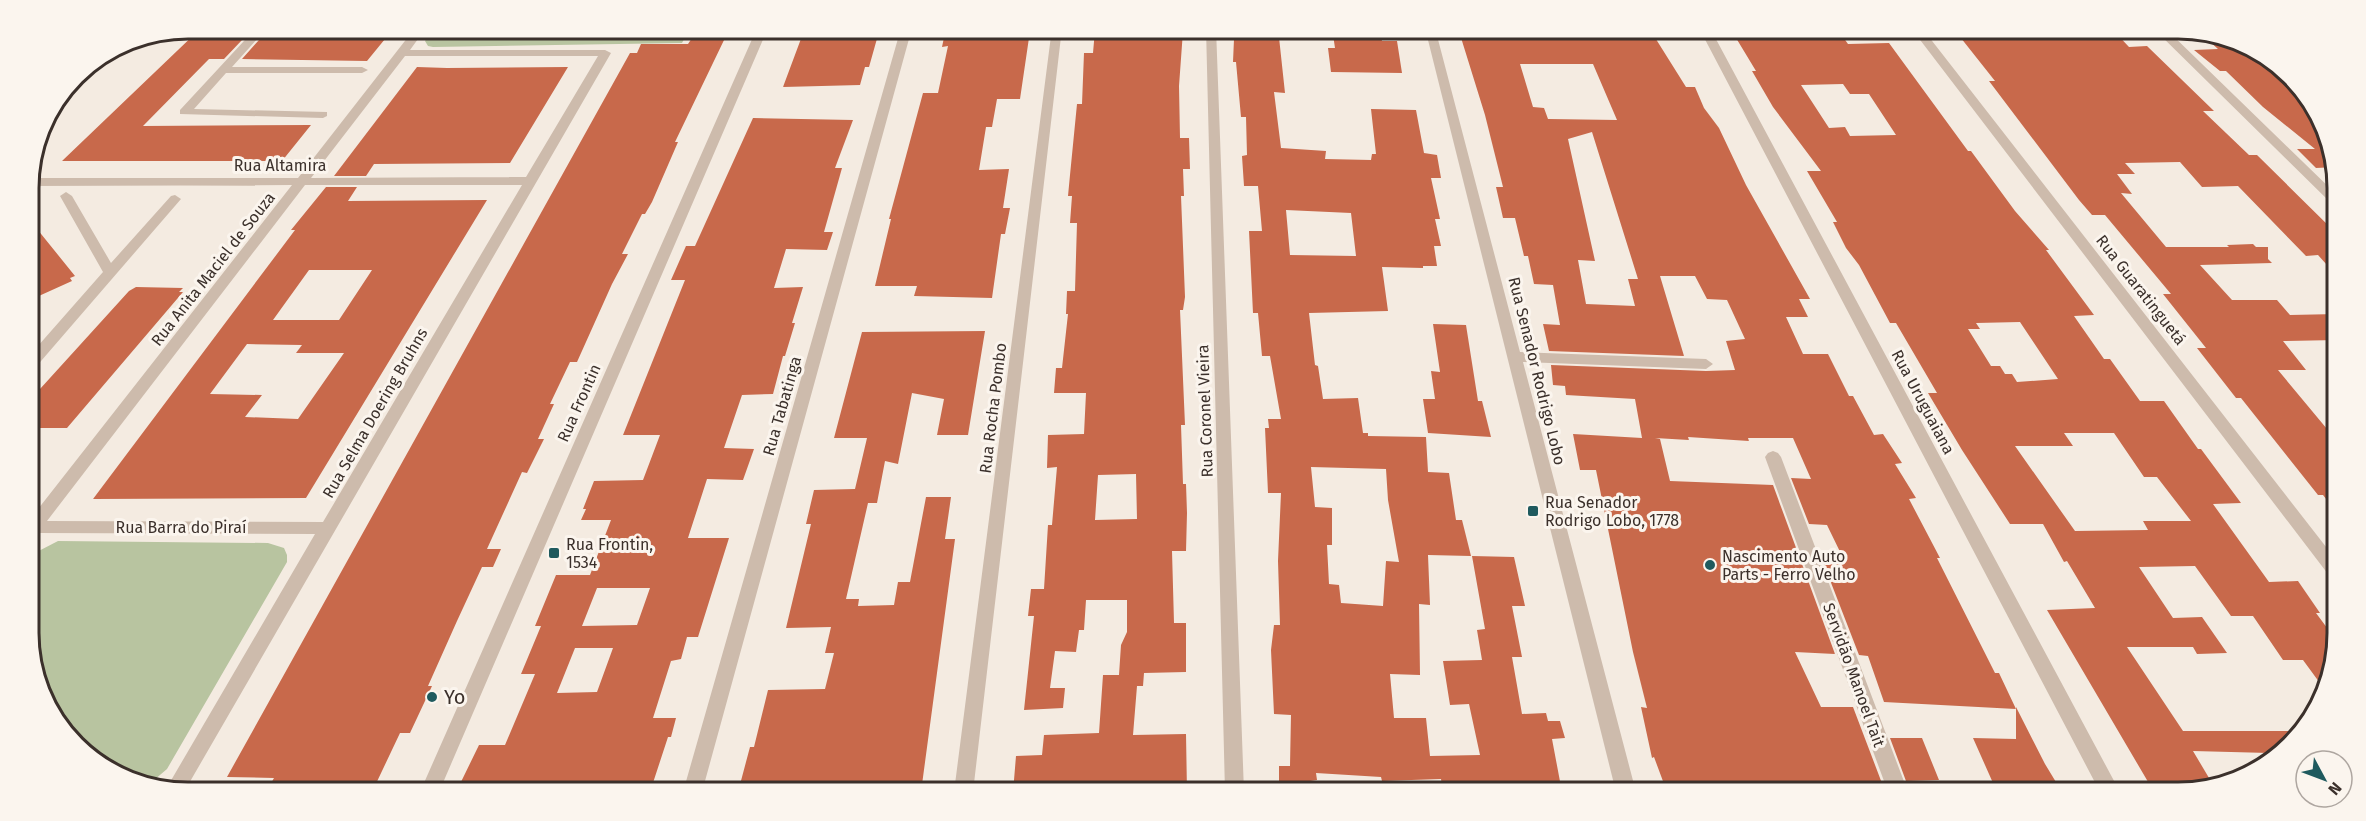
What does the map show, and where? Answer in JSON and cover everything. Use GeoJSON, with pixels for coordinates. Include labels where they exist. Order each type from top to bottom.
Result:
{"type":"FeatureCollection","features":[{"type":"Feature","properties":{"kind":"street"},"geometry":{"type":"LineString","coordinates":[[252,39],[184,112],[323,114]]}},
{"type":"Feature","properties":{"kind":"street","name":"Rua Anita Maciel de Souza"},"geometry":{"type":"LineString","coordinates":[[39,519],[412,39]]}},
{"type":"Feature","properties":{"kind":"street","name":"Rua Frontin"},"geometry":{"type":"LineString","coordinates":[[433,782],[758,39]]}},
{"type":"Feature","properties":{"kind":"street","name":"Rua Tabatinga"},"geometry":{"type":"LineString","coordinates":[[695,782],[904,39]]}},
{"type":"Feature","properties":{"kind":"street","name":"Rua Rocha Pombo"},"geometry":{"type":"LineString","coordinates":[[964,782],[1056,39]]}},
{"type":"Feature","properties":{"kind":"street","name":"Rua Coronel Vieira"},"geometry":{"type":"LineString","coordinates":[[1211,39],[1235,782]]}},
{"type":"Feature","properties":{"kind":"street","name":"Rua Senador Rodrigo Lobo"},"geometry":{"type":"LineString","coordinates":[[1433,39],[1623,782]]}},
{"type":"Feature","properties":{"kind":"street","name":"Rua Uruguaiana"},"geometry":{"type":"LineString","coordinates":[[1710,39],[2105,782]]}},
{"type":"Feature","properties":{"kind":"street","name":"Rua Guaratinguetá"},"geometry":{"type":"LineString","coordinates":[[1924,39],[2327,560]]}},
{"type":"Feature","properties":{"kind":"street"},"geometry":{"type":"LineString","coordinates":[[2169,39],[2327,192]]}},
{"type":"Feature","properties":{"kind":"street","name":"Rua Selma Doering Bruhns"},"geometry":{"type":"LineString","coordinates":[[180,782],[605,53],[402,52]]}},
{"type":"Feature","properties":{"kind":"street"},"geometry":{"type":"LineString","coordinates":[[223,70],[362,70]]}},
{"type":"Feature","properties":{"kind":"street","name":"Rua Altamira"},"geometry":{"type":"LineString","coordinates":[[39,182],[531,181]]}},
{"type":"Feature","properties":{"kind":"street"},"geometry":{"type":"LineString","coordinates":[[66,196],[110,272]]}},
{"type":"Feature","properties":{"kind":"street"},"geometry":{"type":"LineString","coordinates":[[39,354],[175,199]]}},
{"type":"Feature","properties":{"kind":"street"},"geometry":{"type":"LineString","coordinates":[[1514,357],[1706,364]]}},
{"type":"Feature","properties":{"kind":"street","name":"Servidão Manoel Tait"},"geometry":{"type":"LineString","coordinates":[[1773,457],[1894,782]]}},
{"type":"Feature","properties":{"kind":"street","name":"Rua Barra do Piraí"},"geometry":{"type":"LineString","coordinates":[[39,528],[328,528]]}},
{"type":"Feature","properties":{"kind":"green space"},"geometry":{"type":"Polygon","coordinates":[[[426,39],[684,39],[682,43],[433,47],[428,46],[426,39]]]}},
{"type":"Feature","properties":{"kind":"green space"},"geometry":{"type":"Polygon","coordinates":[[[58,541],[268,543],[284,548],[287,562],[167,769],[156,778],[131,771],[97,751],[70,724],[59,708],[44,672],[39,643],[39,551],[58,541]]]}},
{"type":"Feature","properties":{"kind":"building"},"geometry":{"type":"Polygon","coordinates":[[[190,39],[242,40],[224,59],[209,59],[143,126],[311,125],[282,161],[62,161],[190,39]]]}},
{"type":"Feature","properties":{"kind":"building"},"geometry":{"type":"Polygon","coordinates":[[[385,39],[367,61],[242,59],[259,40],[385,39]]]}},
{"type":"Feature","properties":{"kind":"building"},"geometry":{"type":"Polygon","coordinates":[[[691,39],[725,39],[675,142],[678,142],[652,202],[645,214],[642,214],[622,254],[628,254],[577,362],[570,362],[550,404],[554,404],[538,439],[544,439],[527,473],[522,472],[487,549],[501,549],[493,567],[482,567],[428,686],[432,686],[410,733],[400,733],[377,782],[272,782],[274,778],[227,777],[630,53],[637,53],[641,44],[688,44],[691,39]]]}},
{"type":"Feature","properties":{"kind":"building"},"geometry":{"type":"Polygon","coordinates":[[[801,39],[877,39],[869,67],[865,67],[860,85],[783,87],[801,39]]]}},
{"type":"Feature","properties":{"kind":"building"},"geometry":{"type":"Polygon","coordinates":[[[944,39],[1029,39],[1020,99],[997,99],[992,127],[986,127],[979,170],[1009,169],[1003,208],[1010,208],[1005,234],[1001,234],[992,298],[914,296],[917,286],[875,286],[891,219],[889,219],[923,93],[938,93],[948,46],[942,47],[944,39]]]}},
{"type":"Feature","properties":{"kind":"building"},"geometry":{"type":"Polygon","coordinates":[[[1094,39],[1182,39],[1179,86],[1180,138],[1189,138],[1190,169],[1183,169],[1184,196],[1181,196],[1185,297],[1183,310],[1180,310],[1185,425],[1181,425],[1183,484],[1186,484],[1187,513],[1186,551],[1172,551],[1174,623],[1186,623],[1186,672],[1144,673],[1143,686],[1137,686],[1133,735],[1186,734],[1187,782],[1014,782],[1016,756],[1042,755],[1044,735],[1099,733],[1103,675],[1119,675],[1121,645],[1127,632],[1127,600],[1086,600],[1084,630],[1079,630],[1076,652],[1055,651],[1050,688],[1065,688],[1063,708],[1024,710],[1034,616],[1028,616],[1031,589],[1044,589],[1048,525],[1052,525],[1057,467],[1047,468],[1048,435],[1084,434],[1086,393],[1054,393],[1056,368],[1062,368],[1068,314],[1066,314],[1067,291],[1075,291],[1077,223],[1070,223],[1072,196],[1068,196],[1077,104],[1082,104],[1084,53],[1093,53],[1094,39]],[[1136,474],[1098,475],[1095,520],[1137,519],[1136,474]]]}},
{"type":"Feature","properties":{"kind":"building"},"geometry":{"type":"Polygon","coordinates":[[[1234,39],[1279,39],[1285,93],[1274,92],[1281,148],[1326,151],[1325,159],[1371,160],[1372,154],[1376,154],[1371,109],[1416,110],[1424,153],[1437,155],[1441,178],[1431,178],[1440,219],[1435,219],[1441,246],[1434,246],[1437,266],[1382,267],[1388,311],[1309,313],[1315,365],[1318,366],[1323,399],[1358,398],[1363,433],[1368,433],[1368,436],[1426,437],[1428,472],[1449,473],[1456,520],[1462,520],[1471,556],[1428,555],[1430,605],[1419,604],[1420,675],[1390,674],[1394,718],[1426,718],[1430,756],[1480,755],[1469,704],[1450,705],[1443,661],[1482,660],[1477,630],[1485,629],[1472,556],[1514,557],[1525,606],[1512,606],[1522,657],[1512,657],[1522,714],[1546,713],[1548,721],[1560,721],[1565,738],[1552,739],[1560,782],[1441,782],[1441,779],[1382,781],[1381,777],[1316,773],[1317,780],[1310,782],[1279,782],[1279,766],[1290,766],[1291,715],[1274,714],[1271,650],[1274,625],[1280,625],[1278,561],[1281,493],[1268,493],[1265,428],[1269,428],[1268,419],[1281,419],[1270,356],[1262,356],[1258,313],[1253,313],[1249,231],[1262,231],[1258,186],[1244,186],[1242,156],[1247,155],[1246,117],[1241,117],[1236,62],[1233,62],[1234,39]],[[1286,210],[1290,255],[1356,256],[1351,213],[1286,210]],[[1311,467],[1315,507],[1332,508],[1332,545],[1327,545],[1329,584],[1339,585],[1341,603],[1383,606],[1386,561],[1399,562],[1388,500],[1386,469],[1311,467]]]}},
{"type":"Feature","properties":{"kind":"building"},"geometry":{"type":"Polygon","coordinates":[[[1334,39],[1397,41],[1402,73],[1331,72],[1328,48],[1335,48],[1334,39]]]}},
{"type":"Feature","properties":{"kind":"building"},"geometry":{"type":"Polygon","coordinates":[[[1461,39],[1656,39],[1686,87],[1695,87],[1704,108],[1719,128],[1746,185],[1810,299],[1799,299],[1808,317],[1786,317],[1803,354],[1828,354],[1849,396],[1853,396],[1874,435],[1883,434],[1902,463],[1895,464],[1916,498],[1909,499],[1995,673],[1999,673],[2016,709],[1884,702],[1868,656],[1859,655],[1823,562],[1845,562],[1827,525],[1809,524],[1791,478],[1811,479],[1793,438],[1748,438],[1749,441],[1688,437],[1689,440],[1655,438],[1660,439],[1670,481],[1773,485],[1835,654],[1795,652],[1821,707],[1853,707],[1881,782],[1663,782],[1654,757],[1652,758],[1641,707],[1647,708],[1633,652],[1596,470],[1580,470],[1573,434],[1642,438],[1635,399],[1566,395],[1565,386],[1553,385],[1551,365],[1735,370],[1726,341],[1745,339],[1727,300],[1707,299],[1695,276],[1660,276],[1684,356],[1549,351],[1543,324],[1560,325],[1553,285],[1534,284],[1528,256],[1524,256],[1515,218],[1503,218],[1496,187],[1503,187],[1485,115],[1461,39]],[[1520,64],[1533,107],[1544,108],[1548,119],[1617,120],[1593,64],[1520,64]],[[1592,132],[1568,139],[1595,261],[1578,260],[1586,304],[1635,306],[1628,279],[1638,279],[1592,132]]]}},
{"type":"Feature","properties":{"kind":"building"},"geometry":{"type":"Polygon","coordinates":[[[1737,39],[1844,39],[1848,44],[1889,43],[1968,151],[1971,151],[2015,211],[2049,250],[2046,250],[2094,315],[2074,316],[2104,359],[2110,359],[2140,401],[2164,401],[2198,449],[2201,449],[2241,503],[2213,504],[2269,582],[2298,581],[2320,613],[2316,613],[2327,628],[2327,633],[2326,653],[2319,681],[2303,660],[2283,660],[2253,616],[2231,616],[2195,566],[2139,567],[2173,618],[2202,617],[2227,653],[2197,654],[2193,647],[2127,647],[2183,731],[2290,731],[2269,751],[2266,753],[2193,751],[2209,779],[2188,782],[2148,782],[2047,610],[2095,608],[2067,561],[2064,562],[2043,524],[2010,524],[1962,450],[1928,393],[1937,393],[1896,323],[1890,323],[1859,265],[1846,248],[1833,222],[1837,222],[1807,171],[1821,171],[1773,107],[1752,71],[1756,71],[1737,39]],[[1843,84],[1801,85],[1829,128],[1845,127],[1850,136],[1896,135],[1869,94],[1850,94],[1843,84]],[[2020,322],[1976,323],[1980,329],[1968,329],[1991,366],[2000,366],[2005,374],[2012,374],[2017,382],[2058,379],[2020,322]],[[2064,433],[2073,446],[2015,446],[2075,531],[2148,530],[2143,521],[2191,521],[2157,477],[2144,477],[2114,433],[2064,433]]]}},
{"type":"Feature","properties":{"kind":"building"},"geometry":{"type":"Polygon","coordinates":[[[1962,39],[2122,39],[2129,47],[2147,46],[2214,111],[2203,111],[2249,155],[2257,155],[2327,224],[2327,265],[2318,255],[2306,256],[2238,186],[2202,187],[2180,162],[2125,163],[2135,174],[2117,174],[2132,194],[2121,193],[2166,247],[2229,247],[2227,245],[2253,244],[2256,247],[2268,247],[2268,259],[2272,263],[2200,265],[2232,300],[2277,300],[2290,315],[2327,314],[2327,340],[2283,341],[2306,370],[2278,370],[2327,429],[2327,500],[2323,495],[2318,495],[2241,398],[2236,398],[2197,348],[2206,348],[2163,294],[2171,294],[2105,215],[2092,215],[2079,200],[1989,81],[1995,81],[1962,39]]]}},
{"type":"Feature","properties":{"kind":"building"},"geometry":{"type":"Polygon","coordinates":[[[2211,43],[2244,54],[2261,64],[2290,90],[2312,122],[2325,168],[2316,168],[2297,149],[2315,149],[2263,107],[2226,71],[2220,71],[2194,50],[2218,49],[2211,43]]]}},
{"type":"Feature","properties":{"kind":"building"},"geometry":{"type":"Polygon","coordinates":[[[417,67],[568,67],[510,163],[374,164],[366,176],[334,176],[417,67]]]}},
{"type":"Feature","properties":{"kind":"building"},"geometry":{"type":"Polygon","coordinates":[[[753,118],[853,120],[835,168],[842,168],[824,232],[833,232],[827,250],[786,249],[774,288],[803,287],[792,323],[795,323],[773,394],[742,395],[724,448],[754,449],[743,480],[707,479],[688,538],[729,538],[698,637],[687,637],[681,659],[671,661],[653,718],[676,718],[653,782],[461,782],[479,745],[505,745],[535,674],[521,674],[541,626],[535,626],[556,575],[590,575],[611,520],[581,520],[594,481],[643,480],[660,435],[623,435],[685,280],[671,280],[686,246],[695,246],[753,118]],[[597,588],[582,626],[637,625],[650,588],[597,588]],[[575,648],[557,693],[597,692],[613,648],[575,648]]]}},
{"type":"Feature","properties":{"kind":"building"},"geometry":{"type":"Polygon","coordinates":[[[326,187],[357,187],[348,201],[487,200],[306,498],[93,499],[295,230],[291,230],[326,187]],[[309,270],[273,320],[339,320],[372,270],[309,270]],[[247,344],[210,394],[262,395],[245,417],[298,419],[344,353],[296,353],[302,345],[247,344]]]}},
{"type":"Feature","properties":{"kind":"building"},"geometry":{"type":"Polygon","coordinates":[[[39,231],[75,276],[70,278],[72,281],[39,296],[39,231]]]}},
{"type":"Feature","properties":{"kind":"building"},"geometry":{"type":"Polygon","coordinates":[[[136,287],[183,288],[179,292],[183,292],[67,428],[39,428],[39,390],[129,291],[136,287]]]}},
{"type":"Feature","properties":{"kind":"building"},"geometry":{"type":"Polygon","coordinates":[[[1433,324],[1466,325],[1478,401],[1482,401],[1491,437],[1428,433],[1423,399],[1435,399],[1431,371],[1440,372],[1433,324]]]}},
{"type":"Feature","properties":{"kind":"building"},"geometry":{"type":"Polygon","coordinates":[[[985,331],[968,435],[937,435],[944,399],[912,393],[898,464],[885,461],[877,503],[868,503],[846,599],[859,599],[858,606],[894,605],[898,582],[910,582],[926,497],[951,497],[945,539],[955,539],[922,782],[741,782],[750,747],[754,747],[768,690],[825,689],[834,653],[825,653],[831,627],[786,628],[811,524],[806,524],[814,490],[855,489],[867,438],[834,438],[862,332],[985,331]]]}},
{"type":"Feature","properties":{"kind":"building"},"geometry":{"type":"Polygon","coordinates":[[[2016,707],[2056,782],[1993,782],[1973,738],[2016,739],[2016,707]]]}},
{"type":"Feature","properties":{"kind":"building"},"geometry":{"type":"Polygon","coordinates":[[[1890,738],[1922,738],[1939,780],[1906,781],[1890,738]]]}},
{"type":"Feature","properties":{"kind":"place","name":"Rua Senador Rodrigo Lobo, 1778"},"geometry":{"type":"Point","coordinates":[1533,511]}},
{"type":"Feature","properties":{"kind":"place","name":"Rua Frontin, 1534"},"geometry":{"type":"Point","coordinates":[554,553]}},
{"type":"Feature","properties":{"kind":"place","name":"Nascimento Auto Parts - Ferro Velho"},"geometry":{"type":"Point","coordinates":[1710,565]}},
{"type":"Feature","properties":{"kind":"place","name":"Yo"},"geometry":{"type":"Point","coordinates":[432,697]}}]}
